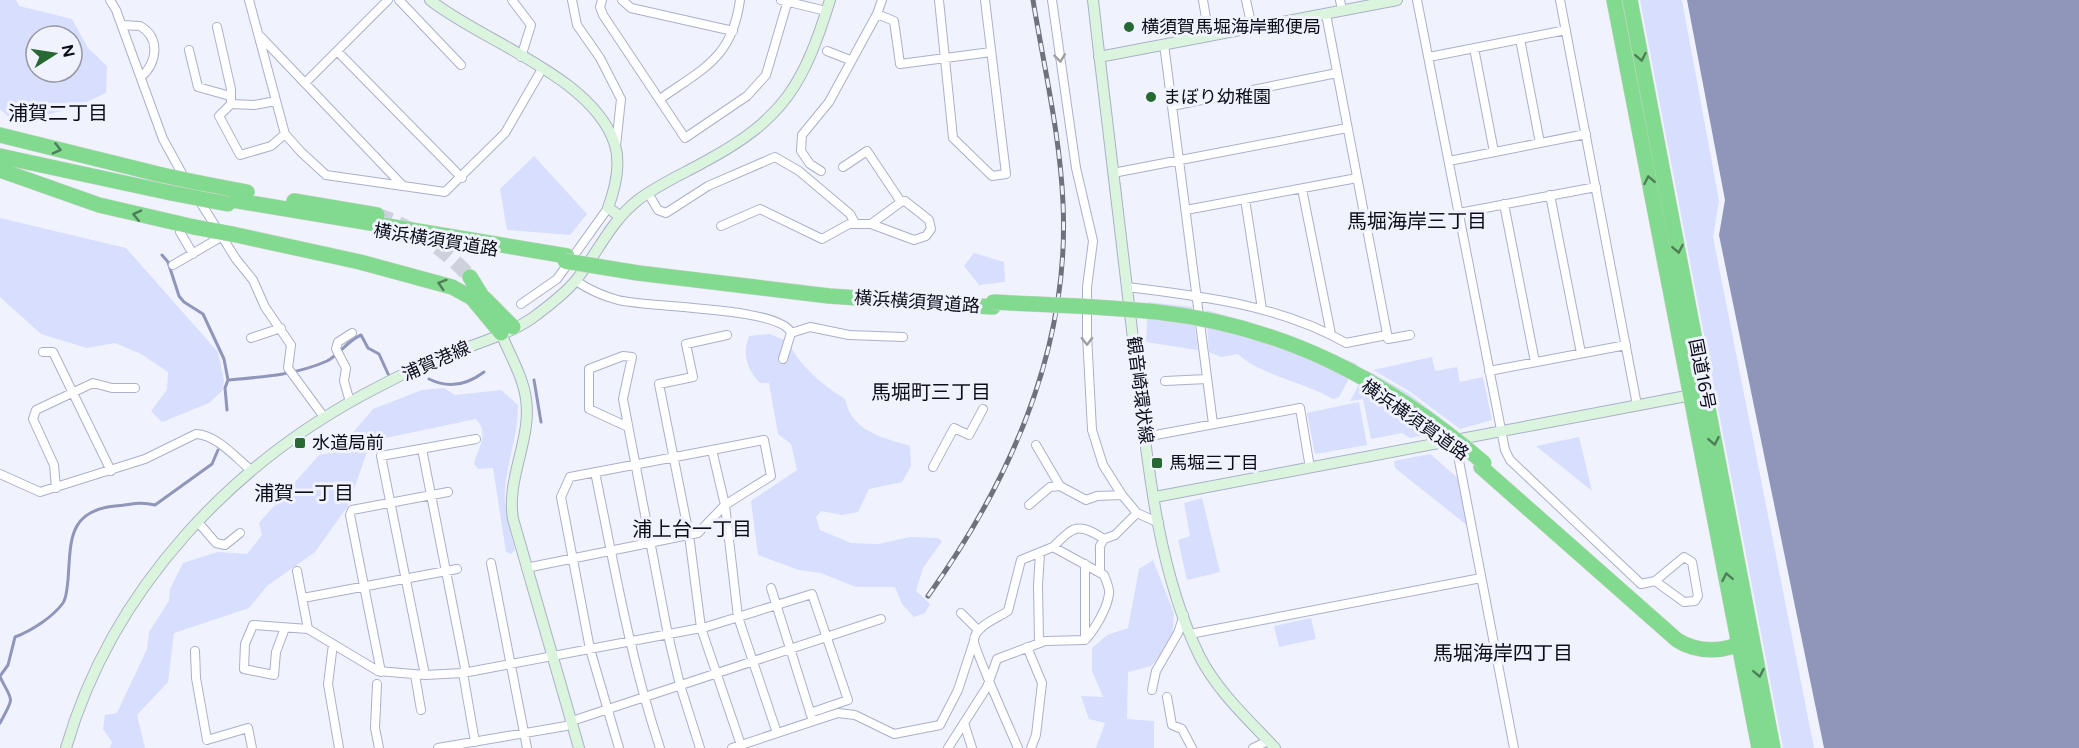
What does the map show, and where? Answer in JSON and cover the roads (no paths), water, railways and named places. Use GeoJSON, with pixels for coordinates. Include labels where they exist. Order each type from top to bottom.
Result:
{"type":"FeatureCollection","features":[{"type":"Feature","properties":{"kind":"highway","name":"国道16号"},"geometry":{"type":"LineString","coordinates":[[1614,0],[1699,394]]}},
{"type":"Feature","properties":{"kind":"highway","name":"国道16号"},"geometry":{"type":"LineString","coordinates":[[1630,0],[1742,638],[1759,748]]}},
{"type":"Feature","properties":{"kind":"highway"},"geometry":{"type":"LineString","coordinates":[[0,135],[168,185],[200,183],[377,215]]}},
{"type":"Feature","properties":{"kind":"highway","name":"横浜横須賀道路"},"geometry":{"type":"LineString","coordinates":[[0,148],[168,185],[227,201],[566,259],[638,270],[802,288],[1156,317],[1208,326],[1274,343],[1324,363],[1379,391],[1433,428],[1482,465],[1677,640],[1690,647],[1706,650],[1742,638]]}},
{"type":"Feature","properties":{"kind":"highway","name":"横浜横須賀道路"},"geometry":{"type":"LineString","coordinates":[[0,156],[168,185]]}},
{"type":"Feature","properties":{"kind":"highway"},"geometry":{"type":"LineString","coordinates":[[0,170],[99,205],[187,229],[360,262],[452,287],[472,298],[507,330]]}},
{"type":"Feature","properties":{"kind":"highway"},"geometry":{"type":"LineString","coordinates":[[470,277],[507,330]]}},
{"type":"Feature","properties":{"kind":"highway","name":"国道16号"},"geometry":{"type":"LineString","coordinates":[[1742,638],[1773,748]]}},
{"type":"Feature","properties":{"kind":"main road"},"geometry":{"type":"LineString","coordinates":[[430,0],[449,15],[542,69],[587,103],[608,130],[616,146],[616,178],[608,208],[620,216]]}},
{"type":"Feature","properties":{"kind":"main road","name":"観音崎環状線"},"geometry":{"type":"LineString","coordinates":[[1093,0],[1145,437],[1159,523],[1171,576],[1190,634],[1213,680],[1271,744]]}},
{"type":"Feature","properties":{"kind":"main road"},"geometry":{"type":"LineString","coordinates":[[1099,57],[1326,14],[1341,5],[1397,0]]}},
{"type":"Feature","properties":{"kind":"main road","name":"浦賀港線"},"geometry":{"type":"LineString","coordinates":[[66,748],[80,705],[120,625],[147,581],[197,521],[252,471],[324,417],[439,358],[530,319],[576,281],[620,216],[648,193],[741,142],[774,114],[799,82],[828,5]]}},
{"type":"Feature","properties":{"kind":"main road"},"geometry":{"type":"LineString","coordinates":[[507,330],[526,399],[524,435],[512,503],[526,568],[579,748]]}},
{"type":"Feature","properties":{"kind":"main road"},"geometry":{"type":"LineString","coordinates":[[1155,497],[1699,394]]}},
{"type":"Feature","properties":{"kind":"street"},"geometry":{"type":"LineString","coordinates":[[110,0],[122,25],[174,160],[226,235],[253,280],[265,307],[291,345],[290,372],[324,417]]}},
{"type":"Feature","properties":{"kind":"street"},"geometry":{"type":"LineString","coordinates":[[249,0],[285,134],[326,175],[445,192],[462,178],[505,133],[542,69]]}},
{"type":"Feature","properties":{"kind":"street"},"geometry":{"type":"LineString","coordinates":[[305,83],[388,0]]}},
{"type":"Feature","properties":{"kind":"street"},"geometry":{"type":"LineString","coordinates":[[399,0],[460,65]]}},
{"type":"Feature","properties":{"kind":"street"},"geometry":{"type":"LineString","coordinates":[[512,0],[531,25],[521,57]]}},
{"type":"Feature","properties":{"kind":"street"},"geometry":{"type":"LineString","coordinates":[[572,0],[577,25],[600,58],[621,99],[616,146]]}},
{"type":"Feature","properties":{"kind":"street"},"geometry":{"type":"LineString","coordinates":[[602,0],[600,7],[603,15],[685,138],[747,96],[766,75],[785,1],[828,5]]}},
{"type":"Feature","properties":{"kind":"street"},"geometry":{"type":"LineString","coordinates":[[622,0],[631,8],[733,32]]}},
{"type":"Feature","properties":{"kind":"street"},"geometry":{"type":"LineString","coordinates":[[660,99],[713,62],[733,32],[740,0]]}},
{"type":"Feature","properties":{"kind":"street"},"geometry":{"type":"LineString","coordinates":[[821,171],[806,159],[800,144],[802,135],[830,102],[850,60],[877,14],[882,0]]}},
{"type":"Feature","properties":{"kind":"street"},"geometry":{"type":"LineString","coordinates":[[939,0],[953,138],[992,176],[1006,174],[985,0]]}},
{"type":"Feature","properties":{"kind":"street"},"geometry":{"type":"LineString","coordinates":[[1052,0],[1076,168],[1093,241],[1087,287],[1092,430],[1103,465],[1122,495],[1137,513],[1159,523]]}},
{"type":"Feature","properties":{"kind":"street"},"geometry":{"type":"LineString","coordinates":[[1203,0],[1209,36]]}},
{"type":"Feature","properties":{"kind":"street"},"geometry":{"type":"LineString","coordinates":[[1246,0],[1252,28]]}},
{"type":"Feature","properties":{"kind":"street"},"geometry":{"type":"LineString","coordinates":[[1417,0],[1501,431],[1510,460],[1641,584],[1655,581],[1678,559],[1689,558],[1692,562],[1698,596],[1695,601],[1684,602],[1655,581]]}},
{"type":"Feature","properties":{"kind":"street"},"geometry":{"type":"LineString","coordinates":[[1560,0],[1637,405]]}},
{"type":"Feature","properties":{"kind":"street"},"geometry":{"type":"LineString","coordinates":[[877,14],[894,21],[900,64],[991,52]]}},
{"type":"Feature","properties":{"kind":"street"},"geometry":{"type":"LineString","coordinates":[[1326,14],[1388,339],[1410,335]]}},
{"type":"Feature","properties":{"kind":"street"},"geometry":{"type":"LineString","coordinates":[[122,25],[140,26],[153,40],[155,55],[152,64],[141,77]]}},
{"type":"Feature","properties":{"kind":"street"},"geometry":{"type":"LineString","coordinates":[[217,27],[231,88],[230,100],[219,116],[240,155],[271,146],[285,134]]}},
{"type":"Feature","properties":{"kind":"street"},"geometry":{"type":"LineString","coordinates":[[1429,57],[1566,30]]}},
{"type":"Feature","properties":{"kind":"street"},"geometry":{"type":"LineString","coordinates":[[259,35],[404,186]]}},
{"type":"Feature","properties":{"kind":"street"},"geometry":{"type":"LineString","coordinates":[[1520,39],[1540,143]]}},
{"type":"Feature","properties":{"kind":"street"},"geometry":{"type":"LineString","coordinates":[[1164,44],[1213,424]]}},
{"type":"Feature","properties":{"kind":"street"},"geometry":{"type":"LineString","coordinates":[[1474,48],[1494,152]]}},
{"type":"Feature","properties":{"kind":"street"},"geometry":{"type":"LineString","coordinates":[[189,50],[198,87],[230,100],[254,105],[276,101]]}},
{"type":"Feature","properties":{"kind":"street"},"geometry":{"type":"LineString","coordinates":[[337,51],[462,178]]}},
{"type":"Feature","properties":{"kind":"street"},"geometry":{"type":"LineString","coordinates":[[827,51],[850,60]]}},
{"type":"Feature","properties":{"kind":"street"},"geometry":{"type":"LineString","coordinates":[[1172,106],[1337,74]]}},
{"type":"Feature","properties":{"kind":"street"},"geometry":{"type":"LineString","coordinates":[[1113,173],[1347,128]]}},
{"type":"Feature","properties":{"kind":"street"},"geometry":{"type":"LineString","coordinates":[[1449,161],[1586,134]]}},
{"type":"Feature","properties":{"kind":"street"},"geometry":{"type":"LineString","coordinates":[[843,167],[867,151],[902,202]]}},
{"type":"Feature","properties":{"kind":"street"},"geometry":{"type":"LineString","coordinates":[[648,193],[658,210],[666,213],[708,186],[775,157],[799,171],[850,214],[855,223]]}},
{"type":"Feature","properties":{"kind":"street"},"geometry":{"type":"LineString","coordinates":[[799,171],[806,159]]}},
{"type":"Feature","properties":{"kind":"street"},"geometry":{"type":"LineString","coordinates":[[1186,210],[1357,178]]}},
{"type":"Feature","properties":{"kind":"street"},"geometry":{"type":"LineString","coordinates":[[1459,213],[1596,187]]}},
{"type":"Feature","properties":{"kind":"street"},"geometry":{"type":"LineString","coordinates":[[1302,189],[1330,334]]}},
{"type":"Feature","properties":{"kind":"street"},"geometry":{"type":"LineString","coordinates":[[1550,195],[1581,353]]}},
{"type":"Feature","properties":{"kind":"street"},"geometry":{"type":"LineString","coordinates":[[1245,199],[1262,309]]}},
{"type":"Feature","properties":{"kind":"street"},"geometry":{"type":"LineString","coordinates":[[722,226],[760,209],[822,239],[855,223],[871,224],[914,240],[926,236],[931,229],[929,220],[905,201],[871,224]]}},
{"type":"Feature","properties":{"kind":"street"},"geometry":{"type":"LineString","coordinates":[[1504,204],[1534,362]]}},
{"type":"Feature","properties":{"kind":"street"},"geometry":{"type":"LineString","coordinates":[[521,304],[557,279],[608,208]]}},
{"type":"Feature","properties":{"kind":"street"},"geometry":{"type":"LineString","coordinates":[[187,229],[192,254]]}},
{"type":"Feature","properties":{"kind":"street"},"geometry":{"type":"LineString","coordinates":[[173,265],[226,235]]}},
{"type":"Feature","properties":{"kind":"street"},"geometry":{"type":"LineString","coordinates":[[576,281],[617,300],[746,314],[786,324],[791,333],[783,359]]}},
{"type":"Feature","properties":{"kind":"street"},"geometry":{"type":"LineString","coordinates":[[1127,287],[1196,295],[1262,309],[1330,334],[1346,343],[1387,335]]}},
{"type":"Feature","properties":{"kind":"street"},"geometry":{"type":"LineString","coordinates":[[791,333],[810,327],[853,338],[903,338]]}},
{"type":"Feature","properties":{"kind":"street"},"geometry":{"type":"LineString","coordinates":[[251,338],[281,328]]}},
{"type":"Feature","properties":{"kind":"street"},"geometry":{"type":"LineString","coordinates":[[350,402],[344,381],[346,368],[338,351],[338,342],[352,333]]}},
{"type":"Feature","properties":{"kind":"street"},"geometry":{"type":"LineString","coordinates":[[285,627],[276,652],[274,675],[244,669],[245,644],[253,625],[285,627],[309,629],[381,672],[415,675],[463,674],[701,628],[812,594],[848,700],[777,733],[736,747],[701,628],[689,535],[659,384],[693,377],[686,344],[727,335]]}},
{"type":"Feature","properties":{"kind":"street"},"geometry":{"type":"LineString","coordinates":[[1489,371],[1626,345]]}},
{"type":"Feature","properties":{"kind":"street"},"geometry":{"type":"LineString","coordinates":[[43,352],[52,352],[57,357],[71,393],[111,471]]}},
{"type":"Feature","properties":{"kind":"street"},"geometry":{"type":"LineString","coordinates":[[628,427],[589,409],[589,369],[623,356],[632,357],[623,399],[668,635],[680,686],[700,748]]}},
{"type":"Feature","properties":{"kind":"street"},"geometry":{"type":"LineString","coordinates":[[1165,381],[1207,379]]}},
{"type":"Feature","properties":{"kind":"street"},"geometry":{"type":"LineString","coordinates":[[56,488],[54,465],[33,419],[36,410],[93,383],[112,388],[135,388]]}},
{"type":"Feature","properties":{"kind":"street"},"geometry":{"type":"LineString","coordinates":[[1145,437],[1300,408],[1310,468]]}},
{"type":"Feature","properties":{"kind":"street"},"geometry":{"type":"LineString","coordinates":[[933,467],[954,428],[969,435],[983,409]]}},
{"type":"Feature","properties":{"kind":"street"},"geometry":{"type":"LineString","coordinates":[[0,474],[40,492],[145,459],[196,434],[205,434],[215,440],[252,471]]}},
{"type":"Feature","properties":{"kind":"street"},"geometry":{"type":"LineString","coordinates":[[425,675],[381,456],[476,439]]}},
{"type":"Feature","properties":{"kind":"street"},"geometry":{"type":"LineString","coordinates":[[526,568],[572,558],[698,533],[725,505],[771,476],[764,440],[570,477],[561,497],[572,558],[590,649],[619,748]]}},
{"type":"Feature","properties":{"kind":"street"},"geometry":{"type":"LineString","coordinates":[[1455,440],[1514,748]]}},
{"type":"Feature","properties":{"kind":"street"},"geometry":{"type":"LineString","coordinates":[[1036,444],[1060,486],[1086,500],[1097,496],[1122,495]]}},
{"type":"Feature","properties":{"kind":"street"},"geometry":{"type":"LineString","coordinates":[[422,448],[465,668],[463,674],[475,742]]}},
{"type":"Feature","properties":{"kind":"street"},"geometry":{"type":"LineString","coordinates":[[712,450],[725,505],[738,617],[777,733]]}},
{"type":"Feature","properties":{"kind":"street"},"geometry":{"type":"LineString","coordinates":[[595,472],[629,642],[643,698],[660,748]]}},
{"type":"Feature","properties":{"kind":"street"},"geometry":{"type":"LineString","coordinates":[[1029,505],[1050,487],[1060,486]]}},
{"type":"Feature","properties":{"kind":"street"},"geometry":{"type":"LineString","coordinates":[[381,672],[350,515],[352,510],[448,492]]}},
{"type":"Feature","properties":{"kind":"street"},"geometry":{"type":"LineString","coordinates":[[1100,570],[1100,546],[1104,539],[1115,535],[1137,513]]}},
{"type":"Feature","properties":{"kind":"street"},"geometry":{"type":"LineString","coordinates":[[197,521],[216,543],[225,545],[240,533]]}},
{"type":"Feature","properties":{"kind":"street"},"geometry":{"type":"LineString","coordinates":[[812,717],[845,713],[894,734],[940,725],[958,690],[978,630],[1008,611],[1021,560],[1053,547],[1069,531],[1077,528],[1089,530],[1104,539]]}},
{"type":"Feature","properties":{"kind":"street"},"geometry":{"type":"LineString","coordinates":[[949,748],[987,687],[997,659],[1039,642],[1084,640],[1092,633],[1110,592],[1104,575],[1100,570],[1053,547]]}},
{"type":"Feature","properties":{"kind":"street"},"geometry":{"type":"LineString","coordinates":[[1039,642],[1040,553]]}},
{"type":"Feature","properties":{"kind":"street"},"geometry":{"type":"LineString","coordinates":[[491,563],[527,748]]}},
{"type":"Feature","properties":{"kind":"street"},"geometry":{"type":"LineString","coordinates":[[1084,564],[1084,640]]}},
{"type":"Feature","properties":{"kind":"street"},"geometry":{"type":"LineString","coordinates":[[303,598],[457,569]]}},
{"type":"Feature","properties":{"kind":"street"},"geometry":{"type":"LineString","coordinates":[[297,571],[309,629]]}},
{"type":"Feature","properties":{"kind":"street"},"geometry":{"type":"LineString","coordinates":[[1190,634],[1481,578]]}},
{"type":"Feature","properties":{"kind":"street"},"geometry":{"type":"LineString","coordinates":[[771,588],[774,606],[812,717]]}},
{"type":"Feature","properties":{"kind":"street"},"geometry":{"type":"LineString","coordinates":[[961,614],[978,630]]}},
{"type":"Feature","properties":{"kind":"street"},"geometry":{"type":"LineString","coordinates":[[1152,690],[1156,671],[1178,633],[1184,615]]}},
{"type":"Feature","properties":{"kind":"street"},"geometry":{"type":"LineString","coordinates":[[438,748],[475,742],[490,744],[571,724],[881,619]]}},
{"type":"Feature","properties":{"kind":"street"},"geometry":{"type":"LineString","coordinates":[[974,641],[1018,748]]}},
{"type":"Feature","properties":{"kind":"street"},"geometry":{"type":"LineString","coordinates":[[333,644],[328,684],[339,748]]}},
{"type":"Feature","properties":{"kind":"street"},"geometry":{"type":"LineString","coordinates":[[1027,647],[1042,683],[1036,735],[1031,748]]}},
{"type":"Feature","properties":{"kind":"street"},"geometry":{"type":"LineString","coordinates":[[195,651],[196,678],[207,740],[248,728],[252,748]]}},
{"type":"Feature","properties":{"kind":"street"},"geometry":{"type":"LineString","coordinates":[[415,675],[421,710]]}},
{"type":"Feature","properties":{"kind":"street"},"geometry":{"type":"LineString","coordinates":[[377,684],[375,728],[379,748]]}},
{"type":"Feature","properties":{"kind":"street"},"geometry":{"type":"LineString","coordinates":[[1167,697],[1172,725],[1182,729],[1192,748]]}},
{"type":"Feature","properties":{"kind":"street"},"geometry":{"type":"LineString","coordinates":[[964,723],[972,748]]}},
{"type":"Feature","properties":{"kind":"street"},"geometry":{"type":"LineString","coordinates":[[1253,748],[1271,744]]}},
{"type":"Feature","properties":{"kind":"waterway"},"geometry":{"type":"LineString","coordinates":[[162,255],[168,262],[179,296],[203,314],[224,359],[228,380],[225,388],[227,410]]}},
{"type":"Feature","properties":{"kind":"waterway"},"geometry":{"type":"LineString","coordinates":[[228,380],[278,375],[315,366],[327,361],[361,335],[368,348],[379,354],[389,376]]}},
{"type":"Feature","properties":{"kind":"waterway"},"geometry":{"type":"LineString","coordinates":[[429,379],[451,385],[464,383],[484,372]]}},
{"type":"Feature","properties":{"kind":"waterway"},"geometry":{"type":"LineString","coordinates":[[534,380],[541,422]]}},
{"type":"Feature","properties":{"kind":"waterway"},"geometry":{"type":"LineString","coordinates":[[0,676],[8,665],[15,637],[48,618],[64,601],[72,541],[80,522],[88,514],[99,509],[139,503],[155,505],[212,464],[218,450]]}},
{"type":"Feature","properties":{"kind":"waterway"},"geometry":{"type":"LineString","coordinates":[[0,677],[10,696],[10,703],[0,723]]}},
{"type":"Feature","properties":{"kind":"tunnel"},"geometry":{"type":"LineString","coordinates":[[377,215],[428,240],[470,277]]}},
{"type":"Feature","properties":{"kind":"railway"},"geometry":{"type":"LineString","coordinates":[[928,596],[958,552],[1009,459],[1029,410],[1045,360],[1057,309],[1063,257],[1063,203],[1055,127],[1033,0]]}},
{"type":"Feature","properties":{"kind":"place","name":"横須賀馬堀海岸郵便局"},"geometry":{"type":"Point","coordinates":[1129,27]}},
{"type":"Feature","properties":{"kind":"place","name":"まぼり幼稚園"},"geometry":{"type":"Point","coordinates":[1151,97]}},
{"type":"Feature","properties":{"kind":"place","name":"水道局前"},"geometry":{"type":"Point","coordinates":[300,443]}},
{"type":"Feature","properties":{"kind":"place","name":"馬堀三丁目"},"geometry":{"type":"Point","coordinates":[1157,463]}},
{"type":"Feature","properties":{"kind":"district","name":"浦賀二丁目"},"geometry":{"type":"Point","coordinates":[58,113]}},
{"type":"Feature","properties":{"kind":"district","name":"馬堀海岸三丁目"},"geometry":{"type":"Point","coordinates":[1417,221]}},
{"type":"Feature","properties":{"kind":"district","name":"馬堀町三丁目"},"geometry":{"type":"Point","coordinates":[931,392]}},
{"type":"Feature","properties":{"kind":"district","name":"浦賀一丁目"},"geometry":{"type":"Point","coordinates":[304,493]}},
{"type":"Feature","properties":{"kind":"district","name":"浦上台一丁目"},"geometry":{"type":"Point","coordinates":[692,529]}},
{"type":"Feature","properties":{"kind":"district","name":"馬堀海岸四丁目"},"geometry":{"type":"Point","coordinates":[1503,653]}}]}
